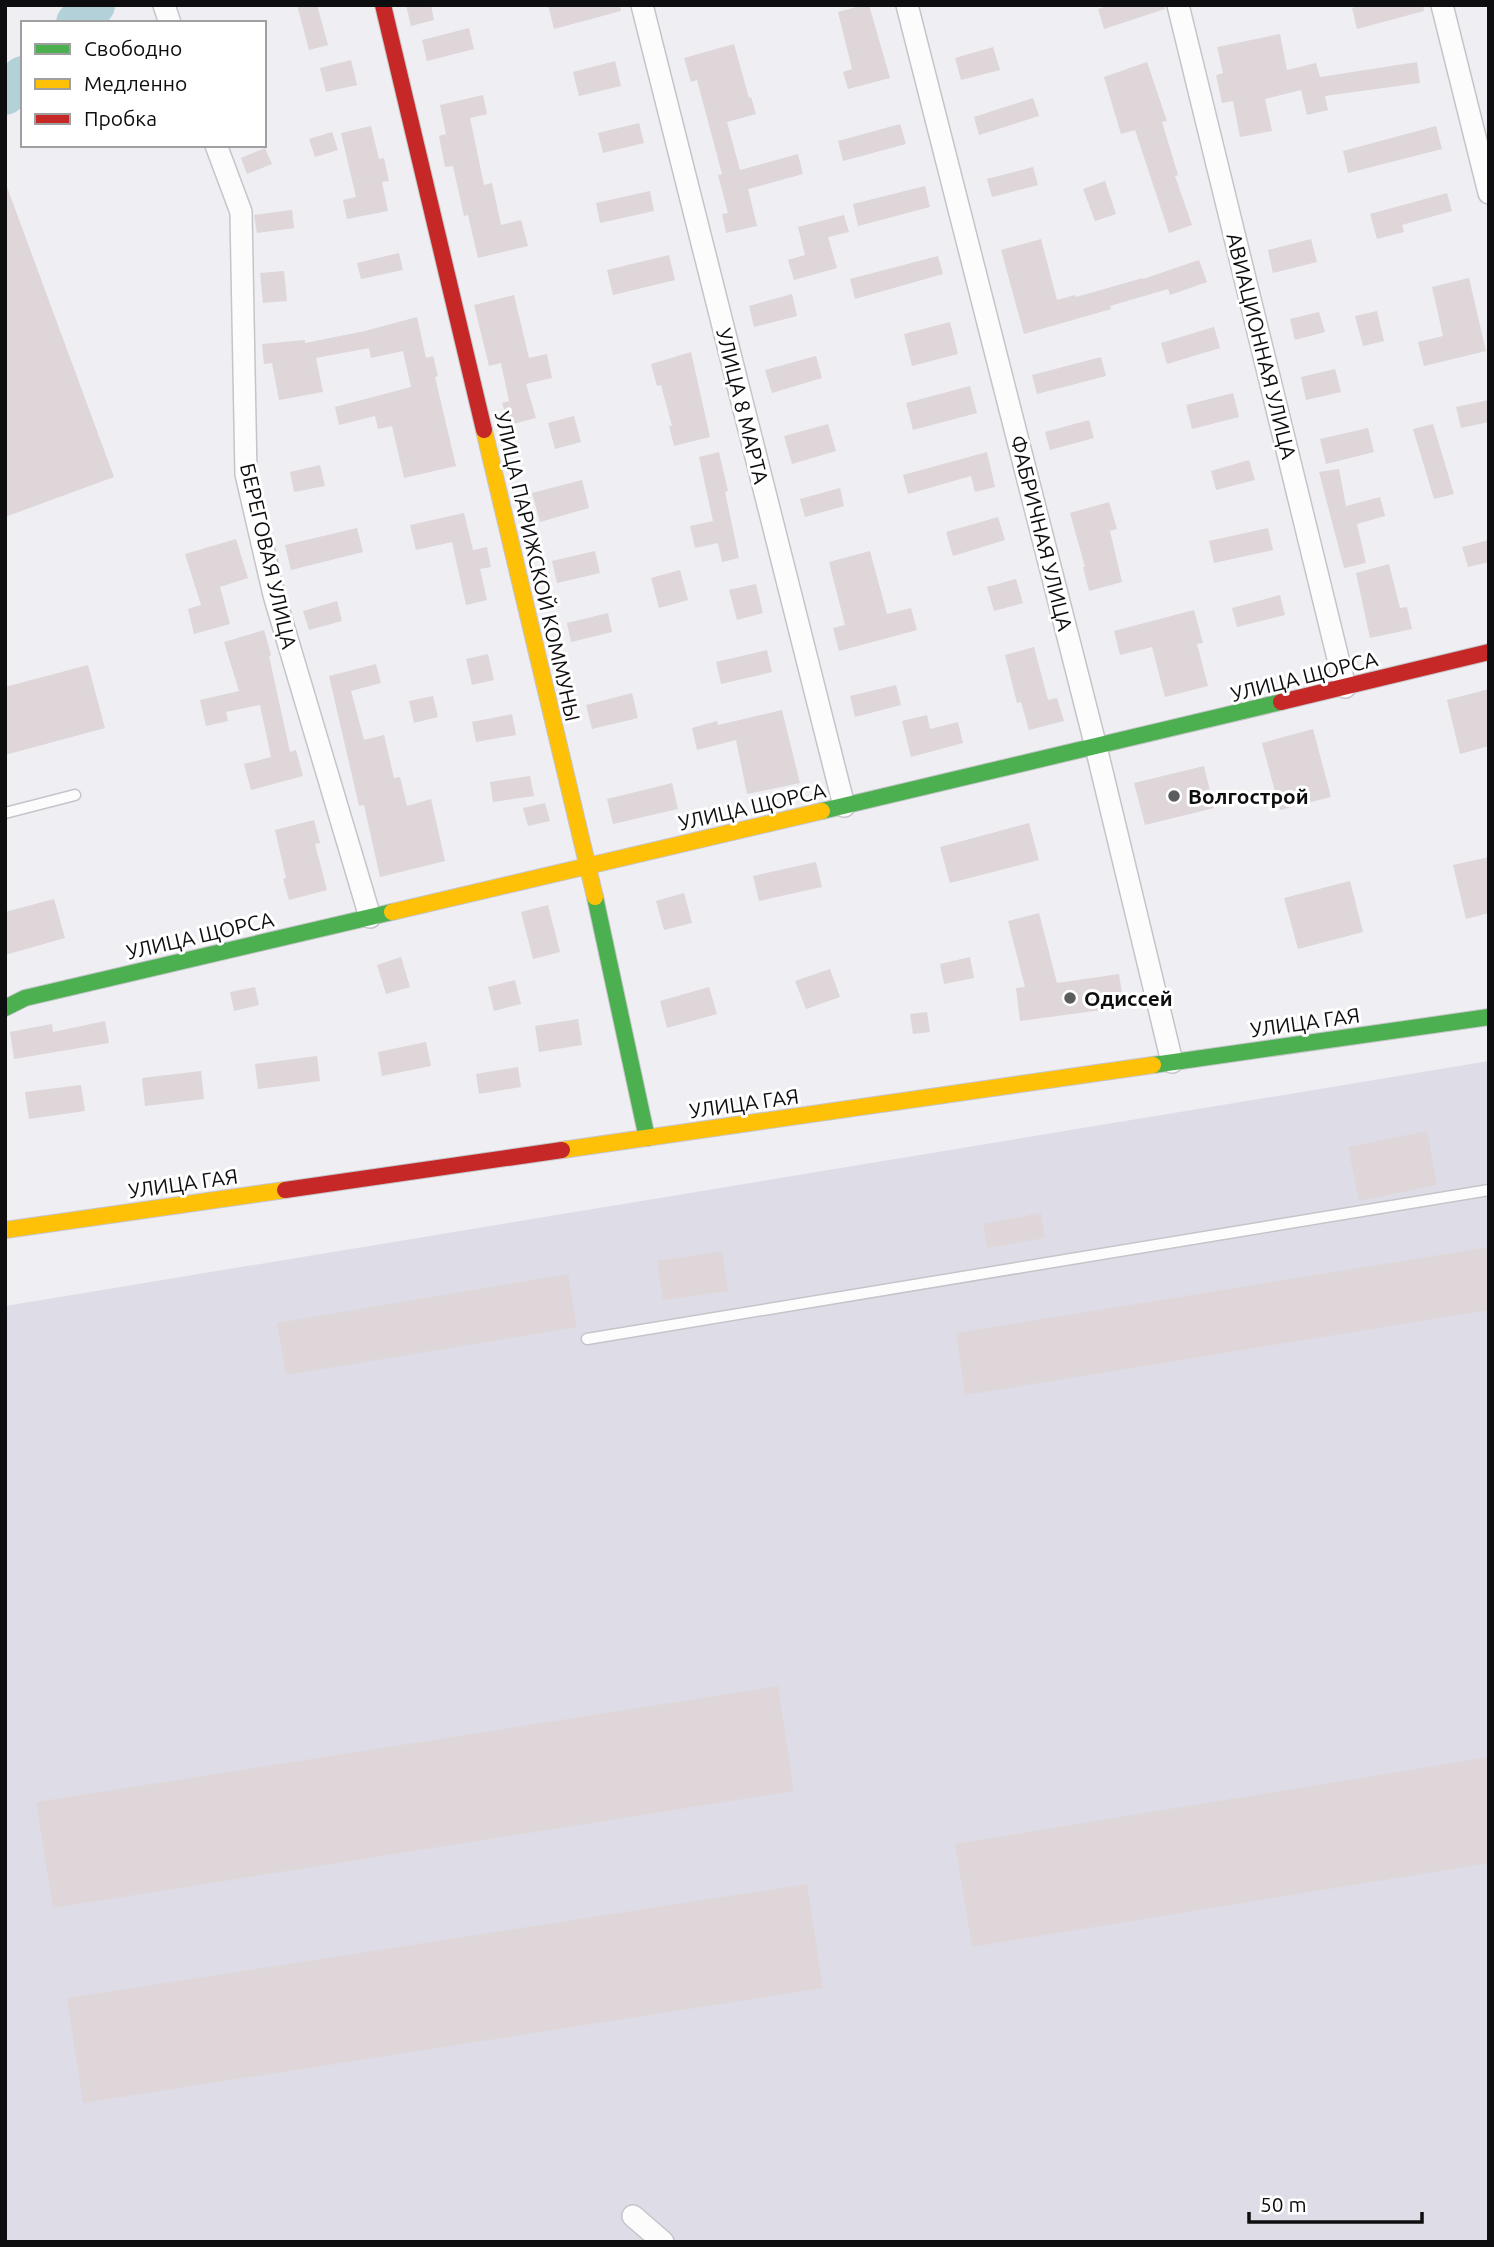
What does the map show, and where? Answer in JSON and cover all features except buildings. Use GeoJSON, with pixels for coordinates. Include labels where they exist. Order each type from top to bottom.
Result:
{"type":"FeatureCollection","features":[{"type":"Feature","properties":{"kind":"street","name":"УЛИЦА ПАРИЖСКОЙ КОММУНЫ"},"geometry":{"type":"LineString","coordinates":[[383,5],[588,866],[647,1138]]}},
{"type":"Feature","properties":{"kind":"street","name":"УЛИЦА 8 МАРТА"},"geometry":{"type":"LineString","coordinates":[[642,5],[845,806]]}},
{"type":"Feature","properties":{"kind":"street","name":"ФАБРИЧНАЯ УЛИЦА"},"geometry":{"type":"LineString","coordinates":[[907,5],[1096,747],[1172,1062]]}},
{"type":"Feature","properties":{"kind":"street","name":"АВИАЦИОННАЯ УЛИЦА"},"geometry":{"type":"LineString","coordinates":[[1178,5],[1345,687]]}},
{"type":"Feature","properties":{"kind":"street"},"geometry":{"type":"LineString","coordinates":[[1442,5],[1489,193]]}},
{"type":"Feature","properties":{"kind":"street","name":"БЕРЕГОВАЯ УЛИЦА"},"geometry":{"type":"LineString","coordinates":[[217,147],[242,212],[246,474],[274,595],[370,917]]}},
{"type":"Feature","properties":{"kind":"street","name":"УЛИЦА ЩОРСА"},"geometry":{"type":"LineString","coordinates":[[5,1008],[25,998],[1489,652]]}},
{"type":"Feature","properties":{"kind":"street","name":"УЛИЦА ГАЯ"},"geometry":{"type":"LineString","coordinates":[[5,1230],[1489,1017]]}},
{"type":"Feature","properties":{"kind":"street"},"geometry":{"type":"LineString","coordinates":[[633,2216],[663,2242]]}},
{"type":"Feature","properties":{"kind":"lane"},"geometry":{"type":"LineString","coordinates":[[5,813],[75,795]]}},
{"type":"Feature","properties":{"kind":"lane"},"geometry":{"type":"LineString","coordinates":[[587,1339],[1489,1190]]}},
{"type":"Feature","properties":{"kind":"shaded area"},"geometry":{"type":"Polygon","coordinates":[[[1489,1061],[1489,2242],[5,2242],[5,1306],[1489,1061]]]}},
{"type":"Feature","properties":{"kind":"waterway"},"geometry":{"type":"LineString","coordinates":[[79,21],[94,5]]}},
{"type":"Feature","properties":{"kind":"waterway"},"geometry":{"type":"LineString","coordinates":[[5,94],[21,79]]}},
{"type":"Feature","properties":{"kind":"traffic: fast"},"geometry":{"type":"LineString","coordinates":[[822,811],[1281,702]]}},
{"type":"Feature","properties":{"kind":"traffic: fast"},"geometry":{"type":"LineString","coordinates":[[595,897],[647,1138]]}},
{"type":"Feature","properties":{"kind":"traffic: fast"},"geometry":{"type":"LineString","coordinates":[[5,1008],[25,998],[392,912]]}},
{"type":"Feature","properties":{"kind":"traffic: fast"},"geometry":{"type":"LineString","coordinates":[[1153,1065],[1489,1017]]}},
{"type":"Feature","properties":{"kind":"traffic: slow"},"geometry":{"type":"LineString","coordinates":[[484,430],[595,897]]}},
{"type":"Feature","properties":{"kind":"traffic: slow"},"geometry":{"type":"LineString","coordinates":[[392,912],[822,811]]}},
{"type":"Feature","properties":{"kind":"traffic: slow"},"geometry":{"type":"LineString","coordinates":[[562,1150],[1153,1065]]}},
{"type":"Feature","properties":{"kind":"traffic: slow"},"geometry":{"type":"LineString","coordinates":[[5,1230],[285,1190]]}},
{"type":"Feature","properties":{"kind":"traffic: jam"},"geometry":{"type":"LineString","coordinates":[[383,5],[484,430]]}},
{"type":"Feature","properties":{"kind":"traffic: jam"},"geometry":{"type":"LineString","coordinates":[[1281,702],[1489,652]]}},
{"type":"Feature","properties":{"kind":"traffic: jam"},"geometry":{"type":"LineString","coordinates":[[285,1190],[562,1150]]}},
{"type":"Feature","properties":{"kind":"place","name":"Волгострой"},"geometry":{"type":"Point","coordinates":[1174,796]}},
{"type":"Feature","properties":{"kind":"place","name":"Одиссей"},"geometry":{"type":"Point","coordinates":[1070,998]}}]}
